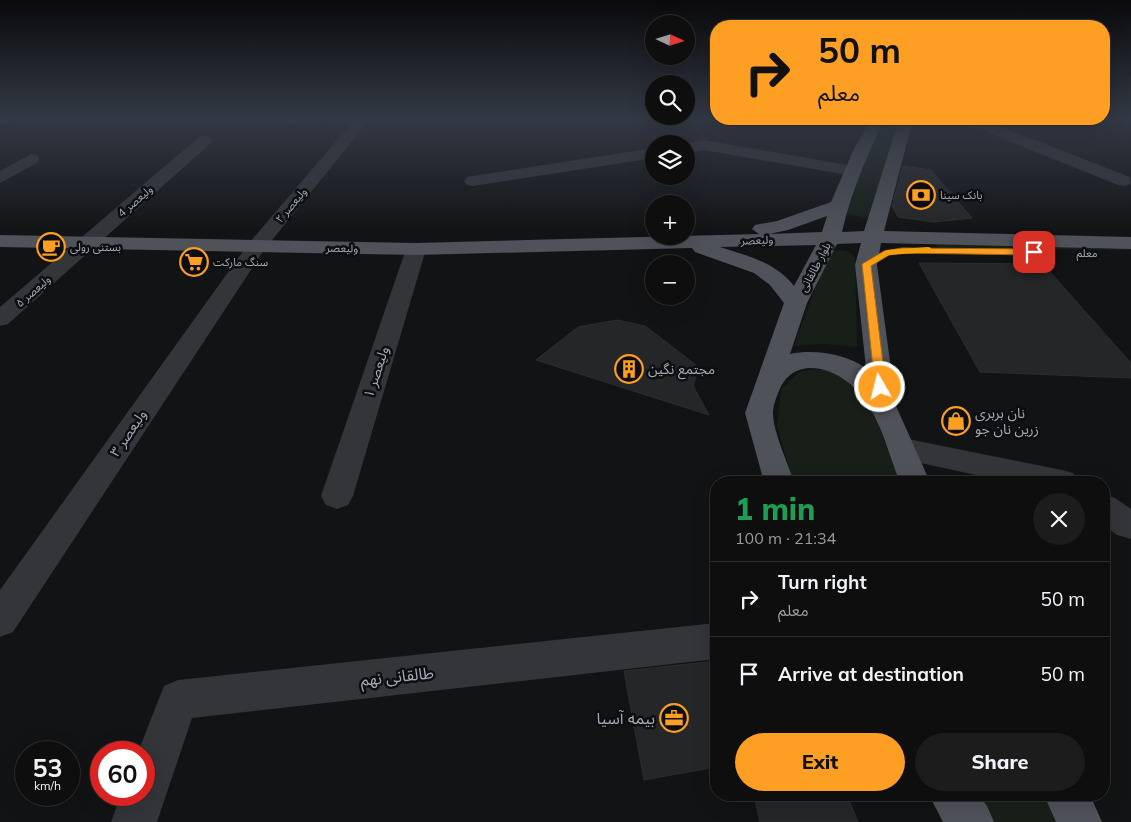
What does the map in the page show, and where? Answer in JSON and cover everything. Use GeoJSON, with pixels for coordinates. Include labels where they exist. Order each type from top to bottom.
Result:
{"type":"FeatureCollection","features":[{"type":"Feature","properties":{"kind":"main road","name":"بلوار طالقانی"},"geometry":{"type":"LineString","coordinates":[[777,476],[759,414],[766,388],[796,303],[830,238],[840,205],[860,156]]}},
{"type":"Feature","properties":{"kind":"main road"},"geometry":{"type":"LineString","coordinates":[[895,156],[879,209],[874,237],[866,264],[883,404],[913,476]]}},
{"type":"Feature","properties":{"kind":"main road"},"geometry":{"type":"LineString","coordinates":[[695,240],[781,226],[840,205]]}},
{"type":"Feature","properties":{"kind":"main road"},"geometry":{"type":"LineString","coordinates":[[879,209],[902,225],[926,233],[969,240]]}},
{"type":"Feature","properties":{"kind":"main road","name":"ولیعصر"},"geometry":{"type":"LineString","coordinates":[[695,242],[874,237]]}},
{"type":"Feature","properties":{"kind":"main road","name":"معلم"},"geometry":{"type":"LineString","coordinates":[[874,237],[1131,242]]}},
{"type":"Feature","properties":{"kind":"main road","name":"ولیعصر"},"geometry":{"type":"LineString","coordinates":[[0,241],[416,249],[645,243]]}},
{"type":"Feature","properties":{"kind":"main road","name":"ولیعصر"},"geometry":{"type":"LineString","coordinates":[[693,245],[762,268],[778,280],[796,303]]}},
{"type":"Feature","properties":{"kind":"main road","name":"معلم"},"geometry":{"type":"LineString","coordinates":[[866,264],[887,253],[902,250],[1131,254]]}},
{"type":"Feature","properties":{"kind":"main road"},"geometry":{"type":"LineString","coordinates":[[766,388],[783,366],[807,360],[830,361],[858,375],[883,404]]}},
{"type":"Feature","properties":{"kind":"main road"},"geometry":{"type":"LineString","coordinates":[[1069,801],[1079,822]]}},
{"type":"Feature","properties":{"kind":"street","name":"ولیعصر 4"},"geometry":{"type":"LineString","coordinates":[[88,243],[186,156]]}},
{"type":"Feature","properties":{"kind":"street","name":"ولیعصر ٢"},"geometry":{"type":"LineString","coordinates":[[256,247],[332,156]]}},
{"type":"Feature","properties":{"kind":"street"},"geometry":{"type":"LineString","coordinates":[[474,180],[632,156]]}},
{"type":"Feature","properties":{"kind":"street"},"geometry":{"type":"LineString","coordinates":[[769,156],[853,171]]}},
{"type":"Feature","properties":{"kind":"street"},"geometry":{"type":"LineString","coordinates":[[1062,156],[1124,181]]}},
{"type":"Feature","properties":{"kind":"street"},"geometry":{"type":"LineString","coordinates":[[0,178],[31,159]]}},
{"type":"Feature","properties":{"kind":"street","name":"ولیعصر ۵"},"geometry":{"type":"LineString","coordinates":[[0,319],[88,243]]}},
{"type":"Feature","properties":{"kind":"street","name":"ولیعصر ٣"},"geometry":{"type":"LineString","coordinates":[[0,620],[256,247]]}},
{"type":"Feature","properties":{"kind":"street","name":"ولیعصر ١"},"geometry":{"type":"LineString","coordinates":[[337,496],[416,249]]}},
{"type":"Feature","properties":{"kind":"street"},"geometry":{"type":"LineString","coordinates":[[902,449],[1033,476]]}},
{"type":"Feature","properties":{"kind":"street"},"geometry":{"type":"LineString","coordinates":[[1110,512],[1128,525],[1131,525]]}},
{"type":"Feature","properties":{"kind":"street","name":"طالقانی نهم"},"geometry":{"type":"LineString","coordinates":[[155,764],[178,700],[710,642]]}},
{"type":"Feature","properties":{"kind":"street","name":"طالقانی نهم"},"geometry":{"type":"LineString","coordinates":[[134,822],[140,806]]}},
{"type":"Feature","properties":{"kind":"shaded area"},"geometry":{"type":"Polygon","coordinates":[[[866,156],[891,156],[872,219],[841,213],[866,156]]]}},
{"type":"Feature","properties":{"kind":"shaded area"},"geometry":{"type":"Polygon","coordinates":[[[938,244],[1131,246],[1131,250],[941,248],[936,246],[938,244]]]}},
{"type":"Feature","properties":{"kind":"shaded area"},"geometry":{"type":"Polygon","coordinates":[[[848,251],[855,257],[857,347],[824,344],[794,346],[827,256],[832,252],[848,251]]]}},
{"type":"Feature","properties":{"kind":"shaded area"},"geometry":{"type":"Polygon","coordinates":[[[828,369],[853,383],[869,404],[899,476],[791,476],[777,425],[781,389],[801,371],[828,369]]]}},
{"type":"Feature","properties":{"kind":"shaded area"},"geometry":{"type":"Polygon","coordinates":[[[977,801],[1059,801],[1069,822],[986,822],[977,801]]]}},
{"type":"Feature","properties":{"kind":"building","name":"بانک سینا"},"geometry":{"type":"Polygon","coordinates":[[[903,166],[931,170],[972,218],[934,222],[898,217],[892,206],[903,166]]]}},
{"type":"Feature","properties":{"kind":"building"},"geometry":{"type":"Polygon","coordinates":[[[919,263],[1043,264],[1131,363],[1131,378],[980,372],[919,263]]]}},
{"type":"Feature","properties":{"kind":"building","name":"مجتمع نگین"},"geometry":{"type":"Polygon","coordinates":[[[617,320],[645,326],[696,365],[697,373],[693,386],[709,415],[536,360],[578,327],[617,320]]]}},
{"type":"Feature","properties":{"kind":"building","name":"بیمه آسیا"},"geometry":{"type":"Polygon","coordinates":[[[710,662],[710,768],[644,780],[624,671],[710,662]]]}},
{"type":"Feature","properties":{"kind":"building"},"geometry":{"type":"Polygon","coordinates":[[[755,801],[849,801],[858,822],[760,822],[755,801]]]}},
{"type":"Feature","properties":{"kind":"slow traffic"},"geometry":{"type":"LineString","coordinates":[[871,262],[887,253],[902,250],[928,250]]}},
{"type":"Feature","properties":{"kind":"place","name":"بانک سینا"},"geometry":{"type":"Point","coordinates":[921,195]}},
{"type":"Feature","properties":{"kind":"place","name":"بستنی رولی"},"geometry":{"type":"Point","coordinates":[51,247]}},
{"type":"Feature","properties":{"kind":"place","name":"سنگ مارکت"},"geometry":{"type":"Point","coordinates":[194,262]}},
{"type":"Feature","properties":{"kind":"place","name":"مجتمع نگین"},"geometry":{"type":"Point","coordinates":[629,369]}},
{"type":"Feature","properties":{"kind":"place","name":"نان بربری زرین نان جو"},"geometry":{"type":"Point","coordinates":[956,421]}},
{"type":"Feature","properties":{"kind":"place","name":"بیمه آسیا"},"geometry":{"type":"Point","coordinates":[674,718]}},
{"type":"Feature","properties":{"kind":"route"},"geometry":{"type":"LineString","coordinates":[[880,387],[866,280],[866,264],[887,253],[902,250],[1034,252]]}}]}
